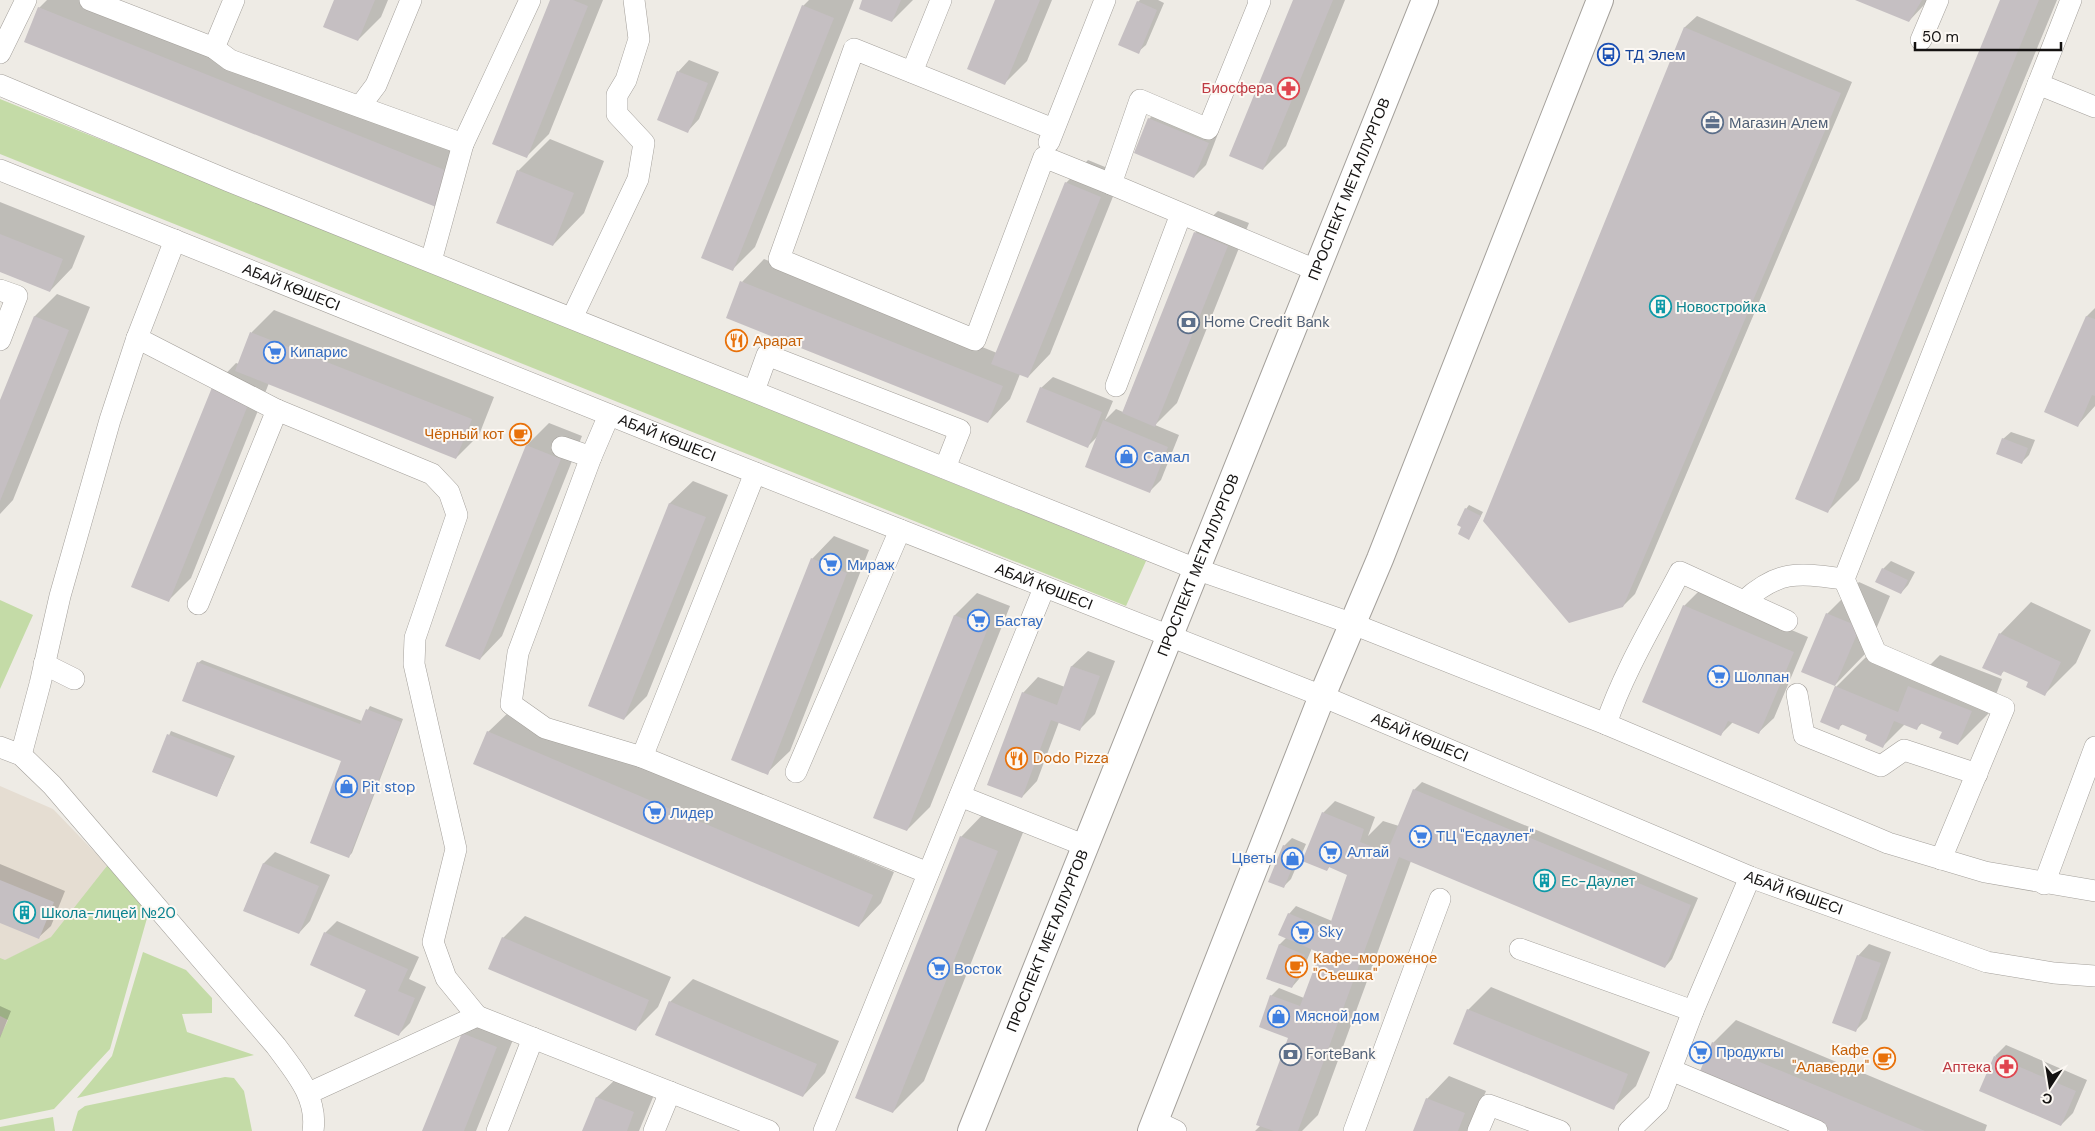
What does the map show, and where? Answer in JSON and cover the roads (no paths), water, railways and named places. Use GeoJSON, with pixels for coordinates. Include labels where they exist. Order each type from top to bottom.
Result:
{"type":"FeatureCollection","features":[{"type":"Feature","properties":{"kind":"main road","name":"ПРОСПЕКТ МЕТАЛЛУРГОВ"},"geometry":{"type":"LineString","coordinates":[[971,1131],[1196,569],[1318,271],[1425,0]]}},
{"type":"Feature","properties":{"kind":"main road"},"geometry":{"type":"LineString","coordinates":[[1160,1128],[1322,696],[1600,0]]}},
{"type":"Feature","properties":{"kind":"street"},"geometry":{"type":"LineString","coordinates":[[0,53],[26,0]]}},
{"type":"Feature","properties":{"kind":"street"},"geometry":{"type":"LineString","coordinates":[[90,0],[214,48],[230,60],[340,100],[361,105],[463,144]]}},
{"type":"Feature","properties":{"kind":"street"},"geometry":{"type":"LineString","coordinates":[[214,48],[234,0]]}},
{"type":"Feature","properties":{"kind":"street"},"geometry":{"type":"LineString","coordinates":[[361,105],[376,85],[412,0]]}},
{"type":"Feature","properties":{"kind":"street"},"geometry":{"type":"LineString","coordinates":[[431,261],[463,144],[530,0]]}},
{"type":"Feature","properties":{"kind":"street"},"geometry":{"type":"LineString","coordinates":[[572,318],[638,179],[642,163],[644,143],[617,114],[617,95],[626,80],[639,39],[634,0]]}},
{"type":"Feature","properties":{"kind":"street"},"geometry":{"type":"LineString","coordinates":[[912,72],[941,0]]}},
{"type":"Feature","properties":{"kind":"street"},"geometry":{"type":"LineString","coordinates":[[1053,129],[854,49],[779,258],[975,340],[1053,129],[1105,0]]}},
{"type":"Feature","properties":{"kind":"street"},"geometry":{"type":"LineString","coordinates":[[1111,184],[1140,100],[1208,129],[1260,1],[1258,0]]}},
{"type":"Feature","properties":{"kind":"street"},"geometry":{"type":"LineString","coordinates":[[1921,40],[1938,0]]}},
{"type":"Feature","properties":{"kind":"street"},"geometry":{"type":"LineString","coordinates":[[1942,859],[2004,708],[1876,653],[1844,579],[2071,0]]}},
{"type":"Feature","properties":{"kind":"street"},"geometry":{"type":"LineString","coordinates":[[2038,84],[2095,107]]}},
{"type":"Feature","properties":{"kind":"street"},"geometry":{"type":"LineString","coordinates":[[0,85],[1196,569],[1352,624],[1606,724],[1888,843],[1985,872],[2044,884],[2095,891]]}},
{"type":"Feature","properties":{"kind":"street"},"geometry":{"type":"LineString","coordinates":[[1044,157],[1318,271]]}},
{"type":"Feature","properties":{"kind":"street","name":"АБАЙ КӨШЕСІ"},"geometry":{"type":"LineString","coordinates":[[0,170],[1044,588],[1322,696],[1750,877],[1988,962],[2054,973],[2095,976]]}},
{"type":"Feature","properties":{"kind":"street"},"geometry":{"type":"LineString","coordinates":[[1116,386],[1181,214]]}},
{"type":"Feature","properties":{"kind":"street"},"geometry":{"type":"LineString","coordinates":[[21,755],[62,586],[110,420],[137,338],[175,240]]}},
{"type":"Feature","properties":{"kind":"street"},"geometry":{"type":"LineString","coordinates":[[0,290],[17,296],[0,340]]}},
{"type":"Feature","properties":{"kind":"street"},"geometry":{"type":"LineString","coordinates":[[137,338],[277,410],[432,474],[449,492],[457,515],[415,638],[414,664],[456,849],[433,942],[446,978],[477,1016],[769,1131]]}},
{"type":"Feature","properties":{"kind":"street"},"geometry":{"type":"LineString","coordinates":[[754,391],[767,355],[960,430],[945,468]]}},
{"type":"Feature","properties":{"kind":"street"},"geometry":{"type":"LineString","coordinates":[[198,604],[277,410]]}},
{"type":"Feature","properties":{"kind":"street"},"geometry":{"type":"LineString","coordinates":[[610,415],[591,457],[518,653],[512,704],[545,728],[642,757],[928,873]]}},
{"type":"Feature","properties":{"kind":"street"},"geometry":{"type":"LineString","coordinates":[[562,447],[591,457]]}},
{"type":"Feature","properties":{"kind":"street"},"geometry":{"type":"LineString","coordinates":[[642,757],[756,473]]}},
{"type":"Feature","properties":{"kind":"street"},"geometry":{"type":"LineString","coordinates":[[796,772],[900,530]]}},
{"type":"Feature","properties":{"kind":"street"},"geometry":{"type":"LineString","coordinates":[[1606,724],[1613,705],[1647,634],[1680,572],[1787,621]]}},
{"type":"Feature","properties":{"kind":"street"},"geometry":{"type":"LineString","coordinates":[[1744,601],[1763,585],[1799,573],[1844,579]]}},
{"type":"Feature","properties":{"kind":"street"},"geometry":{"type":"LineString","coordinates":[[824,1131],[1044,588]]}},
{"type":"Feature","properties":{"kind":"street"},"geometry":{"type":"LineString","coordinates":[[44,664],[74,679]]}},
{"type":"Feature","properties":{"kind":"street"},"geometry":{"type":"LineString","coordinates":[[1797,694],[1804,735],[1881,766],[1904,750],[1976,774]]}},
{"type":"Feature","properties":{"kind":"street"},"geometry":{"type":"LineString","coordinates":[[0,747],[21,755],[58,791],[276,1046],[309,1093],[315,1117],[313,1131]]}},
{"type":"Feature","properties":{"kind":"street"},"geometry":{"type":"LineString","coordinates":[[2044,884],[2095,747]]}},
{"type":"Feature","properties":{"kind":"street"},"geometry":{"type":"LineString","coordinates":[[960,796],[1086,846]]}},
{"type":"Feature","properties":{"kind":"street"},"geometry":{"type":"LineString","coordinates":[[1630,1131],[1658,1103],[1693,1011],[1750,877]]}},
{"type":"Feature","properties":{"kind":"street"},"geometry":{"type":"LineString","coordinates":[[1354,1131],[1440,900]]}},
{"type":"Feature","properties":{"kind":"street"},"geometry":{"type":"LineString","coordinates":[[1520,949],[1693,1011]]}},
{"type":"Feature","properties":{"kind":"street"},"geometry":{"type":"LineString","coordinates":[[309,1093],[477,1016]]}},
{"type":"Feature","properties":{"kind":"street"},"geometry":{"type":"LineString","coordinates":[[497,1131],[533,1038]]}},
{"type":"Feature","properties":{"kind":"street"},"geometry":{"type":"LineString","coordinates":[[1671,1070],[1817,1131]]}},
{"type":"Feature","properties":{"kind":"street"},"geometry":{"type":"LineString","coordinates":[[654,1131],[670,1092]]}},
{"type":"Feature","properties":{"kind":"street"},"geometry":{"type":"LineString","coordinates":[[1478,1131],[1489,1105],[1560,1131]]}},
{"type":"Feature","properties":{"kind":"place","name":"ТД Элем"},"geometry":{"type":"Point","coordinates":[1609,55]}},
{"type":"Feature","properties":{"kind":"place","name":"Биосфера"},"geometry":{"type":"Point","coordinates":[1289,88]}},
{"type":"Feature","properties":{"kind":"place","name":"Магазин Алем"},"geometry":{"type":"Point","coordinates":[1713,123]}},
{"type":"Feature","properties":{"kind":"place","name":"Новостройка"},"geometry":{"type":"Point","coordinates":[1660,307]}},
{"type":"Feature","properties":{"kind":"place","name":"Home Credit Bank"},"geometry":{"type":"Point","coordinates":[1188,322]}},
{"type":"Feature","properties":{"kind":"place","name":"Арарат"},"geometry":{"type":"Point","coordinates":[737,341]}},
{"type":"Feature","properties":{"kind":"place","name":"Кипарис"},"geometry":{"type":"Point","coordinates":[274,352]}},
{"type":"Feature","properties":{"kind":"place","name":"Чёрный кот"},"geometry":{"type":"Point","coordinates":[520,434]}},
{"type":"Feature","properties":{"kind":"place","name":"Самал"},"geometry":{"type":"Point","coordinates":[1127,457]}},
{"type":"Feature","properties":{"kind":"place","name":"Мираж"},"geometry":{"type":"Point","coordinates":[831,565]}},
{"type":"Feature","properties":{"kind":"place","name":"Бастау"},"geometry":{"type":"Point","coordinates":[979,621]}},
{"type":"Feature","properties":{"kind":"place","name":"Шолпан"},"geometry":{"type":"Point","coordinates":[1718,677]}},
{"type":"Feature","properties":{"kind":"place","name":"Dodo Pizza"},"geometry":{"type":"Point","coordinates":[1017,758]}},
{"type":"Feature","properties":{"kind":"place","name":"Pit stop"},"geometry":{"type":"Point","coordinates":[346,787]}},
{"type":"Feature","properties":{"kind":"place","name":"Лидер"},"geometry":{"type":"Point","coordinates":[654,813]}},
{"type":"Feature","properties":{"kind":"place","name":"ТЦ \"Есдаулет\""},"geometry":{"type":"Point","coordinates":[1420,836]}},
{"type":"Feature","properties":{"kind":"place","name":"Алтай"},"geometry":{"type":"Point","coordinates":[1331,852]}},
{"type":"Feature","properties":{"kind":"place","name":"Цветы"},"geometry":{"type":"Point","coordinates":[1292,858]}},
{"type":"Feature","properties":{"kind":"place","name":"Ес-Даулет"},"geometry":{"type":"Point","coordinates":[1545,881]}},
{"type":"Feature","properties":{"kind":"place","name":"Школа-лицей №20"},"geometry":{"type":"Point","coordinates":[25,913]}},
{"type":"Feature","properties":{"kind":"place","name":"Sky"},"geometry":{"type":"Point","coordinates":[1303,932]}},
{"type":"Feature","properties":{"kind":"place","name":"Кафе-мороженое \"Cъешка\""},"geometry":{"type":"Point","coordinates":[1297,967]}},
{"type":"Feature","properties":{"kind":"place","name":"Восток"},"geometry":{"type":"Point","coordinates":[938,969]}},
{"type":"Feature","properties":{"kind":"place","name":"Мясной дом"},"geometry":{"type":"Point","coordinates":[1279,1016]}},
{"type":"Feature","properties":{"kind":"place","name":"Продукты"},"geometry":{"type":"Point","coordinates":[1700,1052]}},
{"type":"Feature","properties":{"kind":"place","name":"ForteBank"},"geometry":{"type":"Point","coordinates":[1290,1054]}},
{"type":"Feature","properties":{"kind":"place","name":"Кафе \"Алаверди\""},"geometry":{"type":"Point","coordinates":[1885,1059]}},
{"type":"Feature","properties":{"kind":"place","name":"Аптека"},"geometry":{"type":"Point","coordinates":[2007,1067]}}]}
